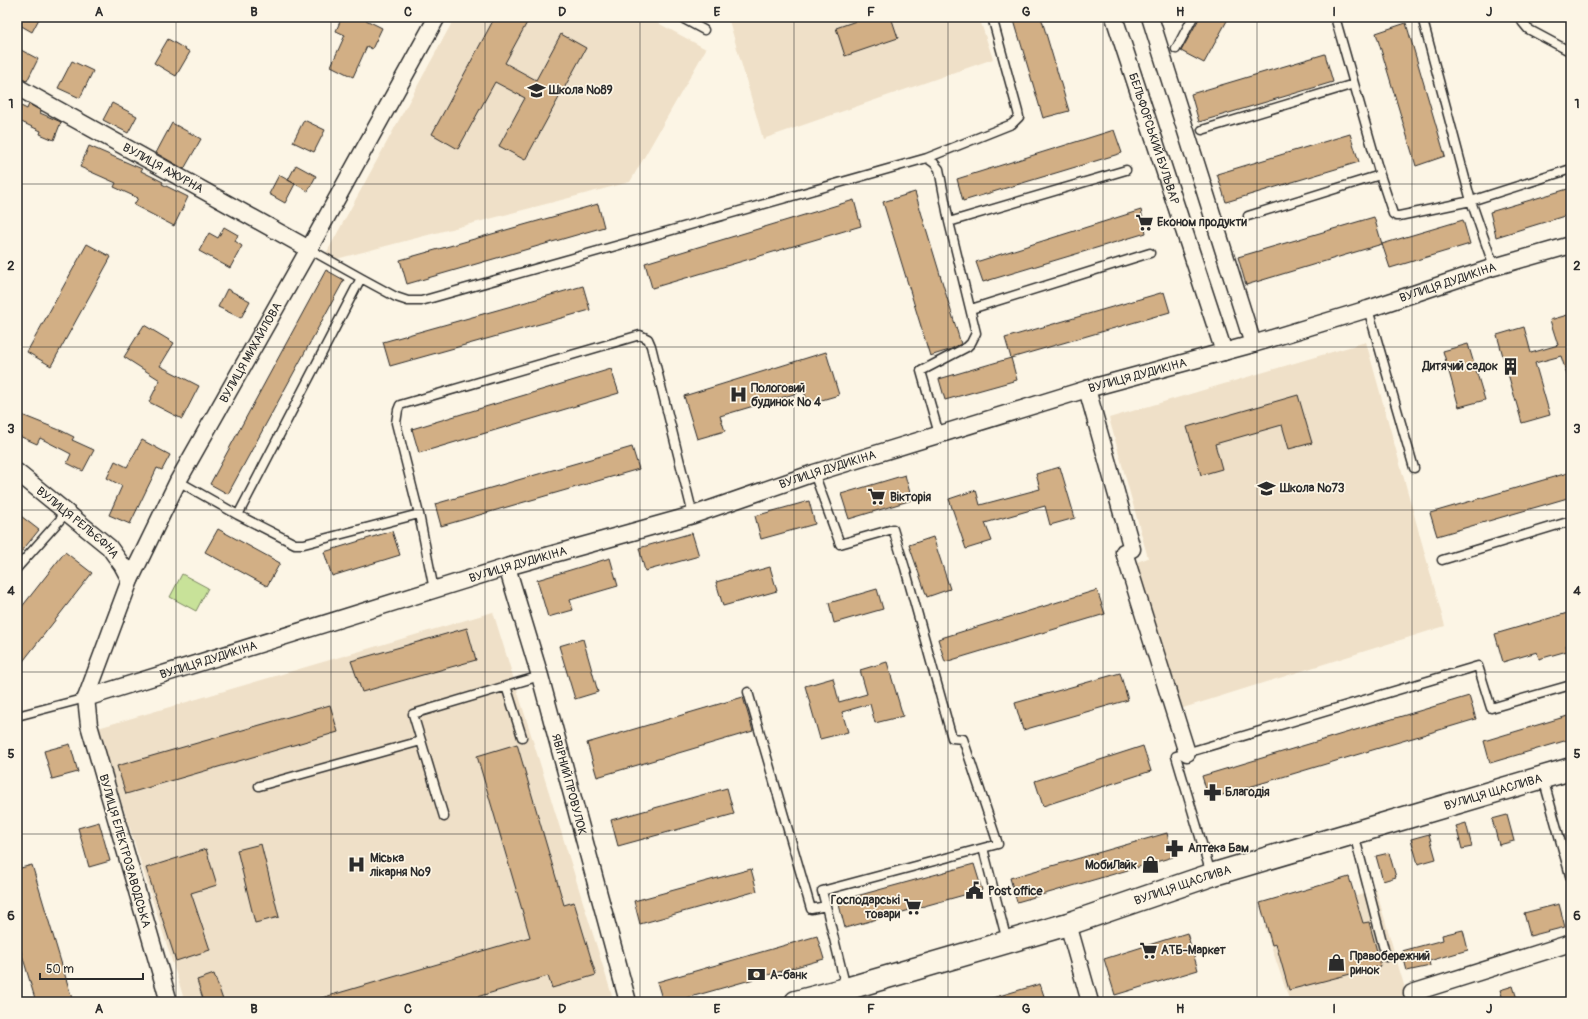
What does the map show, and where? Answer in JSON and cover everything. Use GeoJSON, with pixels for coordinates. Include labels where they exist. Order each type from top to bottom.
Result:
{"type":"FeatureCollection","features":[{"type":"Feature","properties":{"kind":"street","name":"ВУЛИЦЯ МИХАЙЛОВА"},"geometry":{"type":"LineString","coordinates":[[86,698],[130,580],[178,481],[309,249],[437,17]]}},
{"type":"Feature","properties":{"kind":"street","name":"БЕЛЬФОРСЬКИЙ БУЛЬВАР"},"geometry":{"type":"LineString","coordinates":[[1114,17],[1224,352]]}},
{"type":"Feature","properties":{"kind":"street"},"geometry":{"type":"LineString","coordinates":[[1150,17],[1252,344]]}},
{"type":"Feature","properties":{"kind":"street","name":"ВУЛИЦЯ АЖУРНА"},"geometry":{"type":"LineString","coordinates":[[17,87],[309,249]]}},
{"type":"Feature","properties":{"kind":"street","name":"ВУЛИЦЯ ДУДИКІНА"},"geometry":{"type":"LineString","coordinates":[[86,698],[507,567],[693,515],[814,473],[939,434],[1087,389],[1252,344],[1368,309],[1494,267],[1571,245]]}},
{"type":"Feature","properties":{"kind":"street"},"geometry":{"type":"LineString","coordinates":[[1087,389],[1132,549],[1124,552],[1187,753]]}},
{"type":"Feature","properties":{"kind":"street","name":"ВУЛИЦЯ РЕЛЬЄФНА"},"geometry":{"type":"LineString","coordinates":[[17,472],[109,548],[122,564],[130,580]]}},
{"type":"Feature","properties":{"kind":"street","name":"ЯВІРНИЙ ПРОВУЛОК"},"geometry":{"type":"LineString","coordinates":[[507,567],[540,676],[628,1002]]}},
{"type":"Feature","properties":{"kind":"street","name":"ВУЛИЦЯ ЕЛЕКТРОЗАВОДСЬКА"},"geometry":{"type":"LineString","coordinates":[[86,698],[89,725],[169,1002]]}},
{"type":"Feature","properties":{"kind":"street","name":"ВУЛИЦЯ ЩАСЛИВА"},"geometry":{"type":"LineString","coordinates":[[796,1002],[846,989],[1068,924],[1211,875],[1571,769]]}},
{"type":"Feature","properties":{"kind":"street"},"geometry":{"type":"LineString","coordinates":[[1068,924],[1090,1002]]}},
{"type":"Feature","properties":{"kind":"street"},"geometry":{"type":"LineString","coordinates":[[1412,992],[1571,943]]}},
{"type":"Feature","properties":{"kind":"lane"},"geometry":{"type":"LineString","coordinates":[[680,17],[704,30]]}},
{"type":"Feature","properties":{"kind":"lane"},"geometry":{"type":"LineString","coordinates":[[309,249],[402,299],[408,301],[421,301],[927,158],[1012,124],[1019,118],[992,17]]}},
{"type":"Feature","properties":{"kind":"lane"},"geometry":{"type":"LineString","coordinates":[[1176,49],[1193,17]]}},
{"type":"Feature","properties":{"kind":"lane"},"geometry":{"type":"LineString","coordinates":[[1335,17],[1380,175],[1393,214],[1396,216],[1471,201],[1571,169]]}},
{"type":"Feature","properties":{"kind":"lane"},"geometry":{"type":"LineString","coordinates":[[1422,17],[1471,201],[1494,267]]}},
{"type":"Feature","properties":{"kind":"lane"},"geometry":{"type":"LineString","coordinates":[[1519,17],[1528,29],[1571,52]]}},
{"type":"Feature","properties":{"kind":"lane"},"geometry":{"type":"LineString","coordinates":[[1202,130],[1354,84]]}},
{"type":"Feature","properties":{"kind":"lane"},"geometry":{"type":"LineString","coordinates":[[927,158],[939,169],[949,222],[976,333],[971,343],[967,347],[921,371],[939,434]]}},
{"type":"Feature","properties":{"kind":"lane"},"geometry":{"type":"LineString","coordinates":[[949,222],[1126,170]]}},
{"type":"Feature","properties":{"kind":"lane"},"geometry":{"type":"LineString","coordinates":[[1248,216],[1380,175]]}},
{"type":"Feature","properties":{"kind":"lane"},"geometry":{"type":"LineString","coordinates":[[971,309],[1150,253]]}},
{"type":"Feature","properties":{"kind":"lane"},"geometry":{"type":"LineString","coordinates":[[238,515],[362,278]]}},
{"type":"Feature","properties":{"kind":"lane"},"geometry":{"type":"LineString","coordinates":[[1368,309],[1414,468]]}},
{"type":"Feature","properties":{"kind":"lane"},"geometry":{"type":"LineString","coordinates":[[434,590],[419,514],[396,423],[400,404],[640,335],[648,339],[651,346],[693,515]]}},
{"type":"Feature","properties":{"kind":"lane"},"geometry":{"type":"LineString","coordinates":[[814,473],[840,544],[893,529],[952,738],[963,739],[998,844],[822,891],[846,989]]}},
{"type":"Feature","properties":{"kind":"lane"},"geometry":{"type":"LineString","coordinates":[[178,481],[238,515],[295,544],[304,544],[419,514]]}},
{"type":"Feature","properties":{"kind":"lane"},"geometry":{"type":"LineString","coordinates":[[17,568],[66,512]]}},
{"type":"Feature","properties":{"kind":"lane"},"geometry":{"type":"LineString","coordinates":[[1442,560],[1571,521]]}},
{"type":"Feature","properties":{"kind":"lane"},"geometry":{"type":"LineString","coordinates":[[1211,875],[1176,756],[1478,666],[1491,708],[1571,685]]}},
{"type":"Feature","properties":{"kind":"lane"},"geometry":{"type":"LineString","coordinates":[[444,817],[413,714],[540,676]]}},
{"type":"Feature","properties":{"kind":"lane"},"geometry":{"type":"LineString","coordinates":[[506,686],[522,737]]}},
{"type":"Feature","properties":{"kind":"lane"},"geometry":{"type":"LineString","coordinates":[[748,692],[810,909],[826,906]]}},
{"type":"Feature","properties":{"kind":"lane"},"geometry":{"type":"LineString","coordinates":[[17,716],[86,698]]}},
{"type":"Feature","properties":{"kind":"lane"},"geometry":{"type":"LineString","coordinates":[[259,786],[421,741]]}},
{"type":"Feature","properties":{"kind":"lane"},"geometry":{"type":"LineString","coordinates":[[1543,777],[1571,880]]}},
{"type":"Feature","properties":{"kind":"lane"},"geometry":{"type":"LineString","coordinates":[[1354,834],[1386,957]]}},
{"type":"Feature","properties":{"kind":"lane"},"geometry":{"type":"LineString","coordinates":[[983,848],[1007,941]]}},
{"type":"Feature","properties":{"kind":"shaded area"},"geometry":{"type":"Polygon","coordinates":[[[455,17],[647,17],[706,49],[630,182],[321,263],[455,17]]]}},
{"type":"Feature","properties":{"kind":"shaded area"},"geometry":{"type":"Polygon","coordinates":[[[728,17],[979,17],[993,59],[763,139],[728,17]]]}},
{"type":"Feature","properties":{"kind":"shaded area","name":"Школа №73"},"geometry":{"type":"Polygon","coordinates":[[[1366,342],[1445,626],[1180,709],[1134,563],[1148,558],[1109,418],[1366,342]]]}},
{"type":"Feature","properties":{"kind":"shaded area","name":"Міська лікарня №9"},"geometry":{"type":"Polygon","coordinates":[[[493,612],[614,1002],[185,1002],[98,728],[493,612]]]}},
{"type":"Feature","properties":{"kind":"shaded area","name":"Правобережний ринок"},"geometry":{"type":"Polygon","coordinates":[[[1376,890],[1409,1002],[1290,1002],[1264,925],[1376,890]]]}},
{"type":"Feature","properties":{"kind":"green space"},"geometry":{"type":"Polygon","coordinates":[[[182,574],[208,588],[196,611],[170,597],[182,574]]]}},
{"type":"Feature","properties":{"kind":"building"},"geometry":{"type":"Polygon","coordinates":[[[22,17],[40,17],[32,32],[18,24],[22,17]]]}},
{"type":"Feature","properties":{"kind":"building"},"geometry":{"type":"Polygon","coordinates":[[[342,17],[360,17],[382,28],[372,49],[367,46],[353,77],[331,66],[345,35],[336,31],[342,17]]]}},
{"type":"Feature","properties":{"kind":"building","name":"Школа №89"},"geometry":{"type":"Polygon","coordinates":[[[495,17],[530,17],[505,63],[536,80],[561,34],[586,48],[525,160],[499,146],[525,98],[495,82],[458,149],[432,134],[495,17]]]}},
{"type":"Feature","properties":{"kind":"building"},"geometry":{"type":"Polygon","coordinates":[[[855,17],[891,17],[898,38],[845,56],[836,28],[856,21],[855,17]]]}},
{"type":"Feature","properties":{"kind":"building"},"geometry":{"type":"Polygon","coordinates":[[[1013,17],[1041,17],[1069,111],[1043,118],[1013,17]]]}},
{"type":"Feature","properties":{"kind":"building"},"geometry":{"type":"Polygon","coordinates":[[[1200,17],[1229,17],[1204,63],[1181,51],[1200,17]]]}},
{"type":"Feature","properties":{"kind":"building"},"geometry":{"type":"Polygon","coordinates":[[[1406,23],[1445,156],[1416,166],[1376,33],[1406,23]]]}},
{"type":"Feature","properties":{"kind":"building"},"geometry":{"type":"Polygon","coordinates":[[[168,39],[190,52],[176,76],[154,63],[168,39]]]}},
{"type":"Feature","properties":{"kind":"building"},"geometry":{"type":"Polygon","coordinates":[[[21,50],[38,59],[27,81],[17,77],[17,58],[21,50]]]}},
{"type":"Feature","properties":{"kind":"building"},"geometry":{"type":"Polygon","coordinates":[[[1325,54],[1333,82],[1199,122],[1191,94],[1325,54]]]}},
{"type":"Feature","properties":{"kind":"building"},"geometry":{"type":"Polygon","coordinates":[[[72,61],[93,71],[80,98],[58,88],[72,61]]]}},
{"type":"Feature","properties":{"kind":"building"},"geometry":{"type":"Polygon","coordinates":[[[112,103],[137,116],[128,133],[103,120],[112,103]]]}},
{"type":"Feature","properties":{"kind":"building"},"geometry":{"type":"Polygon","coordinates":[[[17,104],[27,109],[29,104],[41,111],[40,113],[61,122],[54,140],[40,134],[41,131],[17,120],[17,104]]]}},
{"type":"Feature","properties":{"kind":"building"},"geometry":{"type":"Polygon","coordinates":[[[304,120],[325,130],[314,152],[293,142],[304,120]]]}},
{"type":"Feature","properties":{"kind":"building"},"geometry":{"type":"Polygon","coordinates":[[[172,123],[201,139],[184,169],[156,153],[172,123]]]}},
{"type":"Feature","properties":{"kind":"building"},"geometry":{"type":"Polygon","coordinates":[[[1114,130],[1122,153],[963,201],[957,179],[1114,130]]]}},
{"type":"Feature","properties":{"kind":"building"},"geometry":{"type":"Polygon","coordinates":[[[1350,134],[1359,162],[1226,202],[1217,174],[1350,134]]]}},
{"type":"Feature","properties":{"kind":"building"},"geometry":{"type":"Polygon","coordinates":[[[89,146],[142,169],[141,171],[163,182],[162,184],[188,197],[174,226],[134,205],[138,198],[114,187],[116,183],[80,167],[89,146]]]}},
{"type":"Feature","properties":{"kind":"building"},"geometry":{"type":"Polygon","coordinates":[[[296,165],[316,176],[308,191],[288,180],[296,165]]]}},
{"type":"Feature","properties":{"kind":"building"},"geometry":{"type":"Polygon","coordinates":[[[279,175],[295,184],[285,203],[269,194],[279,175]]]}},
{"type":"Feature","properties":{"kind":"building"},"geometry":{"type":"Polygon","coordinates":[[[1571,188],[1571,214],[1496,237],[1490,212],[1571,188]]]}},
{"type":"Feature","properties":{"kind":"building"},"geometry":{"type":"Polygon","coordinates":[[[915,192],[961,344],[949,350],[930,356],[883,202],[915,192]]]}},
{"type":"Feature","properties":{"kind":"building"},"geometry":{"type":"Polygon","coordinates":[[[854,200],[861,226],[652,288],[645,263],[854,200]]]}},
{"type":"Feature","properties":{"kind":"building"},"geometry":{"type":"Polygon","coordinates":[[[598,204],[604,227],[407,284],[400,260],[598,204]]]}},
{"type":"Feature","properties":{"kind":"building"},"geometry":{"type":"Polygon","coordinates":[[[1141,210],[1146,233],[983,282],[976,262],[1141,210]]]}},
{"type":"Feature","properties":{"kind":"building"},"geometry":{"type":"Polygon","coordinates":[[[1374,217],[1382,244],[1246,285],[1238,257],[1374,217]]]}},
{"type":"Feature","properties":{"kind":"building"},"geometry":{"type":"Polygon","coordinates":[[[1463,220],[1470,244],[1390,268],[1382,244],[1463,220]]]}},
{"type":"Feature","properties":{"kind":"building"},"geometry":{"type":"Polygon","coordinates":[[[224,227],[238,235],[235,241],[242,246],[230,268],[199,251],[209,233],[218,238],[224,227]]]}},
{"type":"Feature","properties":{"kind":"building"},"geometry":{"type":"Polygon","coordinates":[[[87,244],[111,257],[51,366],[27,352],[87,244]]]}},
{"type":"Feature","properties":{"kind":"building"},"geometry":{"type":"Polygon","coordinates":[[[326,270],[344,280],[228,494],[210,484],[326,270]]]}},
{"type":"Feature","properties":{"kind":"building"},"geometry":{"type":"Polygon","coordinates":[[[583,286],[590,310],[390,366],[383,342],[583,286]]]}},
{"type":"Feature","properties":{"kind":"building"},"geometry":{"type":"Polygon","coordinates":[[[227,289],[250,301],[241,318],[218,307],[227,289]]]}},
{"type":"Feature","properties":{"kind":"building"},"geometry":{"type":"Polygon","coordinates":[[[1164,292],[1170,312],[1011,358],[1005,338],[1164,292]]]}},
{"type":"Feature","properties":{"kind":"building","name":"Дитячий садок"},"geometry":{"type":"Polygon","coordinates":[[[1571,314],[1571,378],[1568,378],[1561,356],[1535,363],[1550,415],[1522,423],[1497,335],[1524,327],[1531,353],[1558,345],[1550,320],[1571,314]]]}},
{"type":"Feature","properties":{"kind":"building"},"geometry":{"type":"Polygon","coordinates":[[[144,325],[174,343],[160,366],[199,386],[182,419],[149,402],[160,380],[124,357],[144,325]]]}},
{"type":"Feature","properties":{"kind":"building"},"geometry":{"type":"Polygon","coordinates":[[[1468,344],[1485,400],[1459,407],[1443,351],[1468,344]]]}},
{"type":"Feature","properties":{"kind":"building","name":"Пологовий будинок № 4"},"geometry":{"type":"Polygon","coordinates":[[[826,352],[839,395],[808,404],[804,391],[720,416],[725,431],[697,439],[684,396],[826,352]]]}},
{"type":"Feature","properties":{"kind":"building"},"geometry":{"type":"Polygon","coordinates":[[[1011,358],[1017,380],[945,400],[939,379],[1011,358]]]}},
{"type":"Feature","properties":{"kind":"building"},"geometry":{"type":"Polygon","coordinates":[[[611,369],[619,393],[419,453],[412,429],[611,369]]]}},
{"type":"Feature","properties":{"kind":"building"},"geometry":{"type":"Polygon","coordinates":[[[1298,395],[1312,443],[1289,449],[1282,425],[1215,444],[1222,469],[1201,475],[1187,427],[1298,395]]]}},
{"type":"Feature","properties":{"kind":"building"},"geometry":{"type":"Polygon","coordinates":[[[17,413],[62,431],[74,437],[72,440],[94,450],[83,471],[67,463],[71,454],[40,438],[37,444],[17,435],[17,413]]]}},
{"type":"Feature","properties":{"kind":"building"},"geometry":{"type":"Polygon","coordinates":[[[142,440],[170,455],[162,470],[157,468],[130,524],[109,515],[122,486],[107,478],[115,461],[127,467],[142,440]]]}},
{"type":"Feature","properties":{"kind":"building"},"geometry":{"type":"Polygon","coordinates":[[[632,447],[639,469],[441,526],[435,504],[632,447]]]}},
{"type":"Feature","properties":{"kind":"building"},"geometry":{"type":"Polygon","coordinates":[[[1060,467],[1075,518],[1050,525],[1045,506],[985,523],[992,541],[966,549],[949,499],[976,490],[980,505],[1040,489],[1036,474],[1060,467]]]}},
{"type":"Feature","properties":{"kind":"building"},"geometry":{"type":"Polygon","coordinates":[[[1571,472],[1571,497],[1437,536],[1430,513],[1571,472]]]}},
{"type":"Feature","properties":{"kind":"building","name":"Вікторія"},"geometry":{"type":"Polygon","coordinates":[[[905,475],[912,500],[849,519],[841,494],[905,475]]]}},
{"type":"Feature","properties":{"kind":"building"},"geometry":{"type":"Polygon","coordinates":[[[809,501],[815,524],[761,539],[755,516],[809,501]]]}},
{"type":"Feature","properties":{"kind":"building"},"geometry":{"type":"Polygon","coordinates":[[[17,513],[39,530],[17,557],[17,513]]]}},
{"type":"Feature","properties":{"kind":"building"},"geometry":{"type":"Polygon","coordinates":[[[218,529],[280,563],[267,586],[205,552],[218,529]]]}},
{"type":"Feature","properties":{"kind":"building"},"geometry":{"type":"Polygon","coordinates":[[[392,531],[400,555],[332,576],[324,552],[392,531]]]}},
{"type":"Feature","properties":{"kind":"building"},"geometry":{"type":"Polygon","coordinates":[[[692,533],[699,556],[645,571],[639,548],[692,533]]]}},
{"type":"Feature","properties":{"kind":"building"},"geometry":{"type":"Polygon","coordinates":[[[933,537],[950,589],[927,597],[909,545],[933,537]]]}},
{"type":"Feature","properties":{"kind":"building"},"geometry":{"type":"Polygon","coordinates":[[[65,552],[92,573],[17,669],[17,613],[65,552]]]}},
{"type":"Feature","properties":{"kind":"building"},"geometry":{"type":"Polygon","coordinates":[[[610,558],[618,586],[570,600],[573,610],[548,617],[537,580],[610,558]]]}},
{"type":"Feature","properties":{"kind":"building"},"geometry":{"type":"Polygon","coordinates":[[[770,567],[777,591],[723,606],[716,582],[770,567]]]}},
{"type":"Feature","properties":{"kind":"building"},"geometry":{"type":"Polygon","coordinates":[[[877,589],[883,609],[834,623],[829,603],[877,589]]]}},
{"type":"Feature","properties":{"kind":"building"},"geometry":{"type":"Polygon","coordinates":[[[1097,590],[1105,614],[945,662],[938,639],[1097,590]]]}},
{"type":"Feature","properties":{"kind":"building"},"geometry":{"type":"Polygon","coordinates":[[[1571,612],[1571,644],[1566,645],[1567,651],[1539,659],[1537,652],[1503,662],[1495,634],[1571,612]]]}},
{"type":"Feature","properties":{"kind":"building"},"geometry":{"type":"Polygon","coordinates":[[[467,628],[476,660],[362,692],[351,661],[467,628]]]}},
{"type":"Feature","properties":{"kind":"building"},"geometry":{"type":"Polygon","coordinates":[[[583,639],[598,692],[575,699],[559,646],[583,639]]]}},
{"type":"Feature","properties":{"kind":"building"},"geometry":{"type":"Polygon","coordinates":[[[887,662],[903,716],[875,723],[870,704],[842,712],[848,732],[820,739],[805,686],[833,678],[839,702],[867,694],[860,670],[887,662]]]}},
{"type":"Feature","properties":{"kind":"building"},"geometry":{"type":"Polygon","coordinates":[[[1120,673],[1128,700],[1023,730],[1015,703],[1120,673]]]}},
{"type":"Feature","properties":{"kind":"building"},"geometry":{"type":"Polygon","coordinates":[[[1469,696],[1476,719],[1209,799],[1202,776],[1469,696]]]}},
{"type":"Feature","properties":{"kind":"building"},"geometry":{"type":"Polygon","coordinates":[[[743,697],[753,731],[597,777],[587,743],[743,697]]]}},
{"type":"Feature","properties":{"kind":"building"},"geometry":{"type":"Polygon","coordinates":[[[330,705],[338,732],[126,794],[117,766],[330,705]]]}},
{"type":"Feature","properties":{"kind":"building"},"geometry":{"type":"Polygon","coordinates":[[[1571,715],[1571,739],[1490,763],[1484,741],[1571,715]]]}},
{"type":"Feature","properties":{"kind":"building"},"geometry":{"type":"Polygon","coordinates":[[[70,744],[78,772],[52,779],[44,751],[70,744]]]}},
{"type":"Feature","properties":{"kind":"building"},"geometry":{"type":"Polygon","coordinates":[[[517,744],[564,905],[574,902],[596,975],[552,988],[548,976],[460,1002],[319,1002],[318,999],[530,937],[477,756],[517,744]]]}},
{"type":"Feature","properties":{"kind":"building"},"geometry":{"type":"Polygon","coordinates":[[[1143,746],[1151,771],[1043,806],[1035,781],[1143,746]]]}},
{"type":"Feature","properties":{"kind":"building"},"geometry":{"type":"Polygon","coordinates":[[[727,788],[734,814],[618,846],[611,820],[727,788]]]}},
{"type":"Feature","properties":{"kind":"building"},"geometry":{"type":"Polygon","coordinates":[[[1507,815],[1514,841],[1499,845],[1492,819],[1507,815]]]}},
{"type":"Feature","properties":{"kind":"building"},"geometry":{"type":"Polygon","coordinates":[[[99,822],[110,861],[89,867],[78,828],[99,822]]]}},
{"type":"Feature","properties":{"kind":"building"},"geometry":{"type":"Polygon","coordinates":[[[1466,823],[1472,847],[1462,849],[1456,826],[1466,823]]]}},
{"type":"Feature","properties":{"kind":"building"},"geometry":{"type":"Polygon","coordinates":[[[1167,833],[1173,857],[1017,902],[1010,878],[1167,833]]]}},
{"type":"Feature","properties":{"kind":"building"},"geometry":{"type":"Polygon","coordinates":[[[1429,834],[1436,859],[1418,864],[1411,839],[1429,834]]]}},
{"type":"Feature","properties":{"kind":"building"},"geometry":{"type":"Polygon","coordinates":[[[261,844],[279,917],[255,923],[237,850],[261,844]]]}},
{"type":"Feature","properties":{"kind":"building"},"geometry":{"type":"Polygon","coordinates":[[[206,849],[217,885],[191,893],[210,950],[176,961],[146,868],[206,849]]]}},
{"type":"Feature","properties":{"kind":"building"},"geometry":{"type":"Polygon","coordinates":[[[1389,853],[1396,877],[1383,881],[1376,856],[1389,853]]]}},
{"type":"Feature","properties":{"kind":"building"},"geometry":{"type":"Polygon","coordinates":[[[974,864],[982,890],[845,928],[838,901],[974,864]]]}},
{"type":"Feature","properties":{"kind":"building"},"geometry":{"type":"Polygon","coordinates":[[[32,865],[73,1002],[36,1002],[17,938],[17,869],[32,865]]]}},
{"type":"Feature","properties":{"kind":"building"},"geometry":{"type":"Polygon","coordinates":[[[751,869],[757,891],[640,924],[634,901],[751,869]]]}},
{"type":"Feature","properties":{"kind":"building"},"geometry":{"type":"Polygon","coordinates":[[[1349,877],[1363,923],[1369,922],[1381,966],[1289,990],[1276,944],[1272,945],[1260,903],[1349,877]]]}},
{"type":"Feature","properties":{"kind":"building"},"geometry":{"type":"Polygon","coordinates":[[[1559,904],[1565,927],[1530,936],[1524,913],[1559,904]]]}},
{"type":"Feature","properties":{"kind":"building"},"geometry":{"type":"Polygon","coordinates":[[[1463,930],[1468,950],[1429,961],[1430,966],[1407,971],[1402,951],[1443,940],[1442,935],[1463,930]]]}},
{"type":"Feature","properties":{"kind":"building"},"geometry":{"type":"Polygon","coordinates":[[[1187,933],[1198,970],[1115,995],[1104,959],[1187,933]]]}},
{"type":"Feature","properties":{"kind":"building"},"geometry":{"type":"Polygon","coordinates":[[[817,936],[824,959],[673,1002],[663,1002],[657,982],[817,936]]]}},
{"type":"Feature","properties":{"kind":"building"},"geometry":{"type":"Polygon","coordinates":[[[214,974],[223,1000],[216,1002],[204,1002],[197,980],[214,974]]]}},
{"type":"Feature","properties":{"kind":"building"},"geometry":{"type":"Polygon","coordinates":[[[1040,984],[1046,1002],[989,1002],[989,999],[1040,984]]]}},
{"type":"Feature","properties":{"kind":"building"},"geometry":{"type":"Polygon","coordinates":[[[1513,986],[1518,1002],[1504,1002],[1500,990],[1513,986]]]}},
{"type":"Feature","properties":{"kind":"place","name":"Школа №89"},"geometry":{"type":"Point","coordinates":[536,90]}},
{"type":"Feature","properties":{"kind":"place","name":"Економ продукти"},"geometry":{"type":"Point","coordinates":[1144,222]}},
{"type":"Feature","properties":{"kind":"place","name":"Дитячий садок"},"geometry":{"type":"Point","coordinates":[1511,366]}},
{"type":"Feature","properties":{"kind":"place","name":"Пологовий будинок № 4"},"geometry":{"type":"Point","coordinates":[738,395]}},
{"type":"Feature","properties":{"kind":"place","name":"Школа №73"},"geometry":{"type":"Point","coordinates":[1267,488]}},
{"type":"Feature","properties":{"kind":"place","name":"Вікторія"},"geometry":{"type":"Point","coordinates":[877,497]}},
{"type":"Feature","properties":{"kind":"place","name":"Благодія"},"geometry":{"type":"Point","coordinates":[1212,792]}},
{"type":"Feature","properties":{"kind":"place","name":"Аптека Бам"},"geometry":{"type":"Point","coordinates":[1175,848]}},
{"type":"Feature","properties":{"kind":"place","name":"Міська лікарня №9"},"geometry":{"type":"Point","coordinates":[357,865]}},
{"type":"Feature","properties":{"kind":"place","name":"МобиЛайк"},"geometry":{"type":"Point","coordinates":[1150,865]}},
{"type":"Feature","properties":{"kind":"place","name":"Post office"},"geometry":{"type":"Point","coordinates":[975,891]}},
{"type":"Feature","properties":{"kind":"place","name":"Господарські товари"},"geometry":{"type":"Point","coordinates":[913,907]}},
{"type":"Feature","properties":{"kind":"place","name":"АТБ-Маркет"},"geometry":{"type":"Point","coordinates":[1148,950]}},
{"type":"Feature","properties":{"kind":"place","name":"Правобережний ринок"},"geometry":{"type":"Point","coordinates":[1337,963]}},
{"type":"Feature","properties":{"kind":"place","name":"А-банк"},"geometry":{"type":"Point","coordinates":[757,975]}}]}
